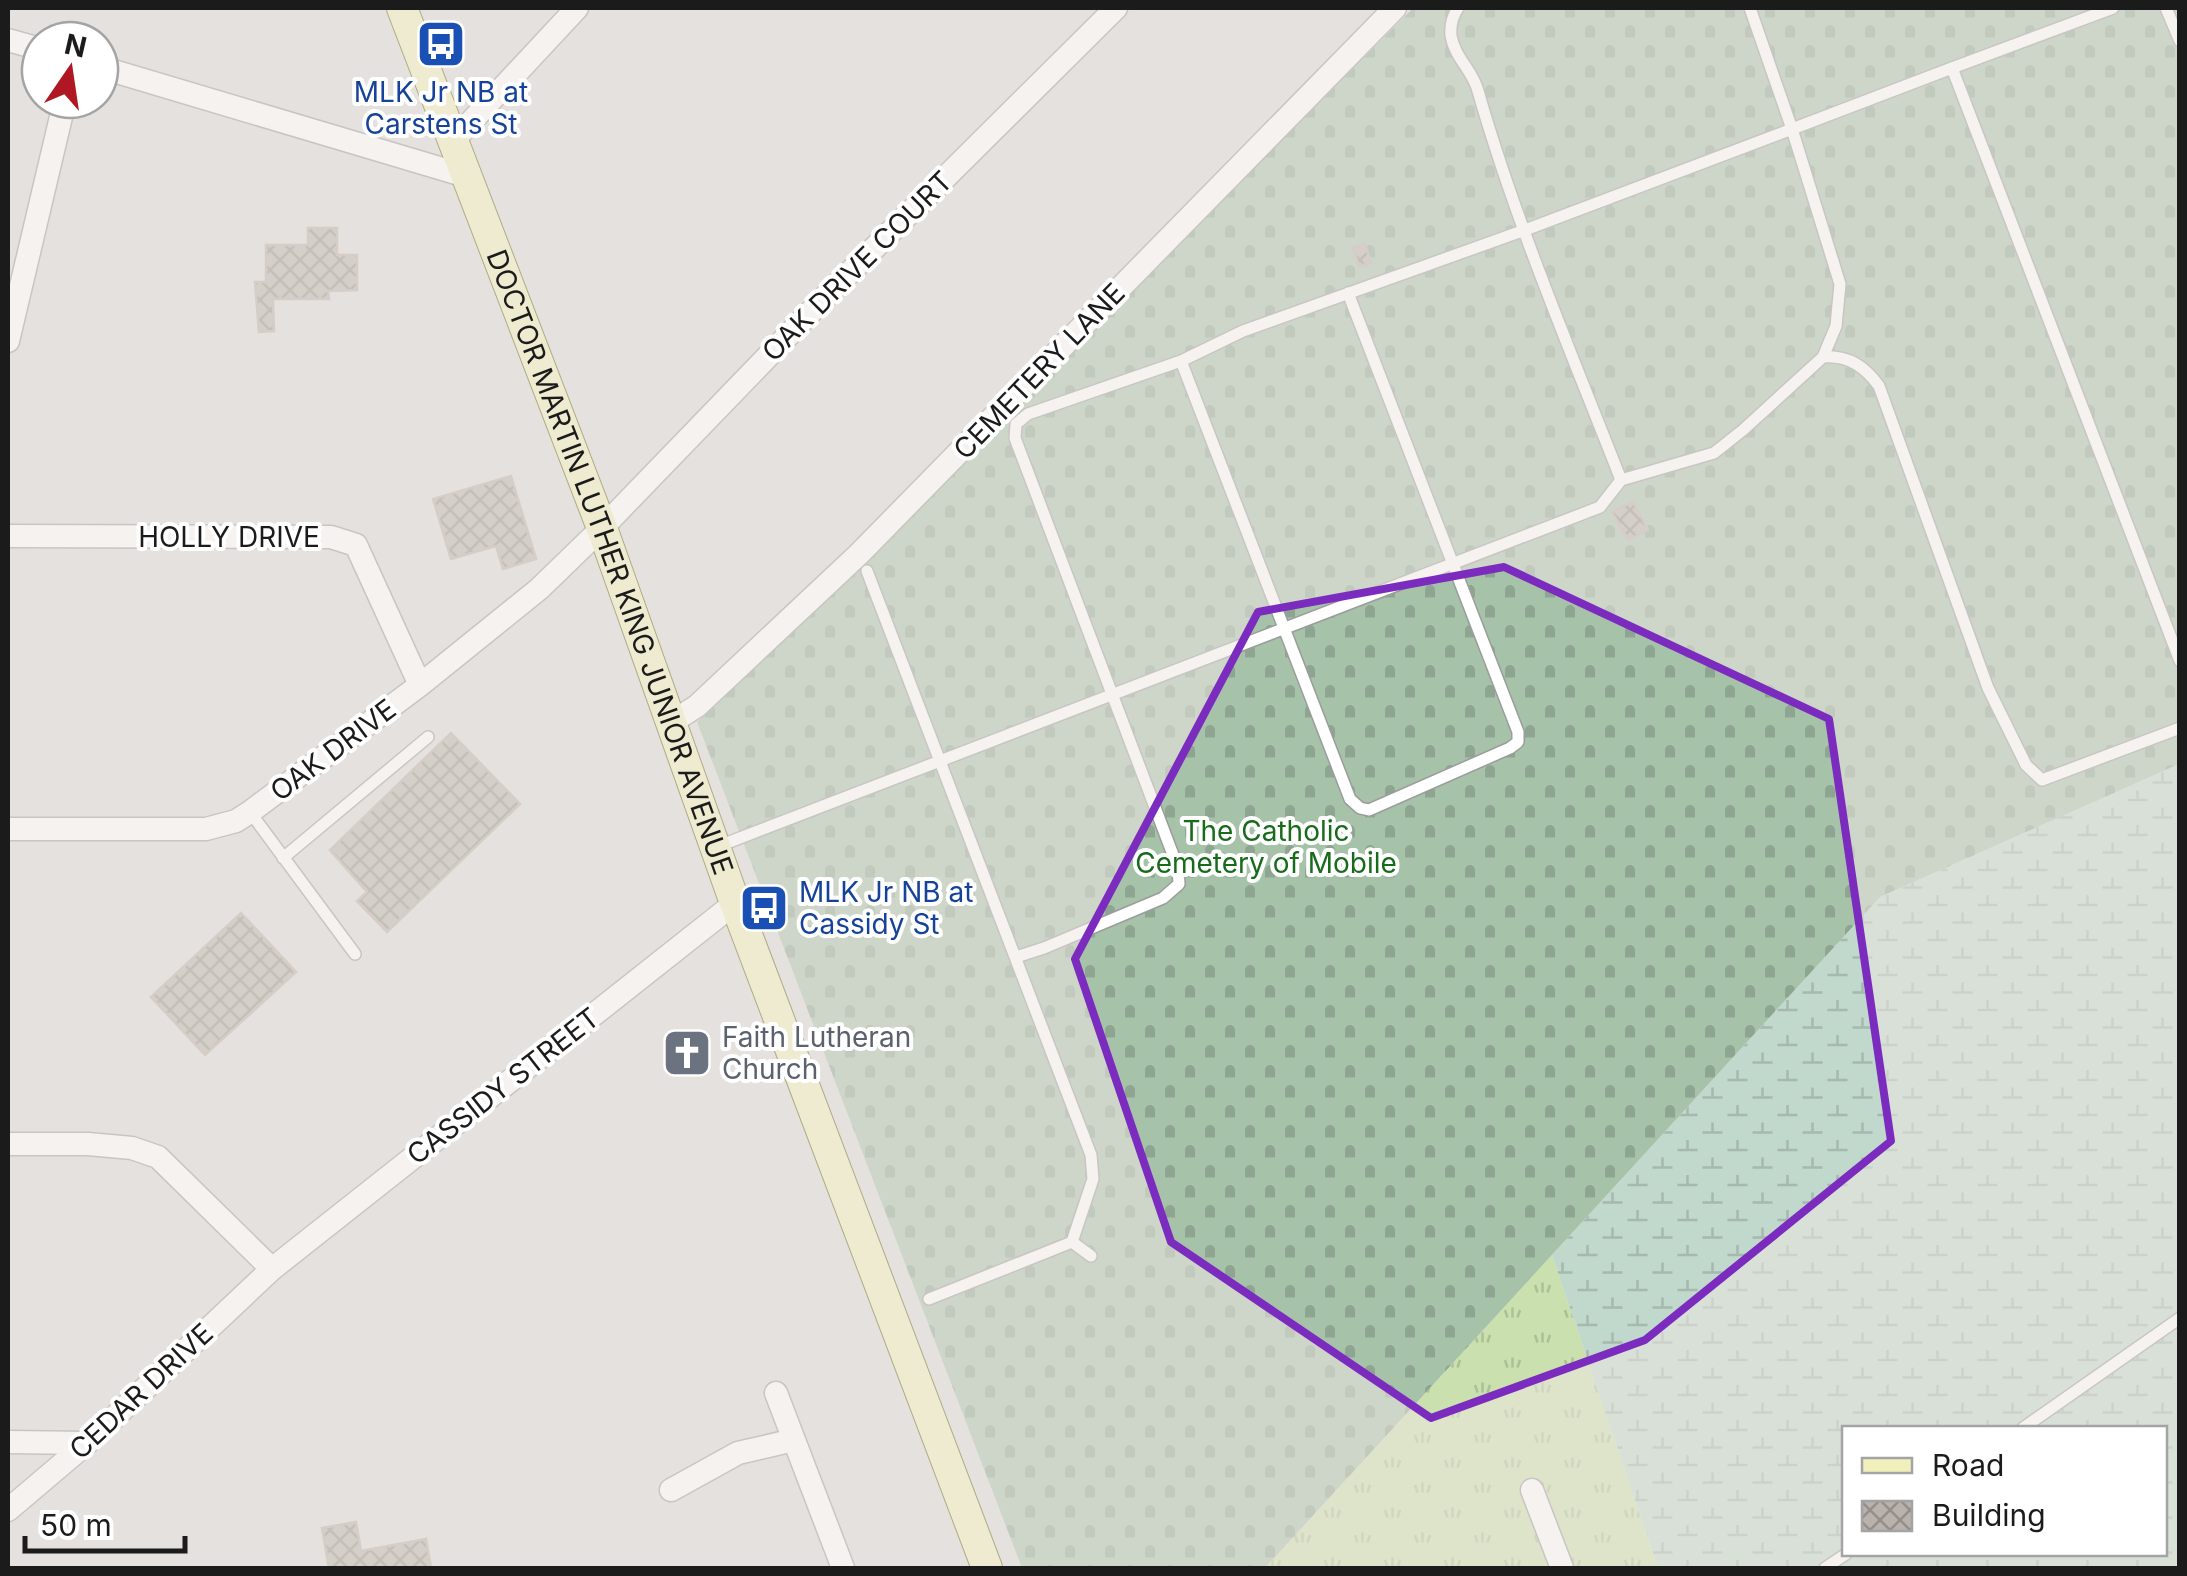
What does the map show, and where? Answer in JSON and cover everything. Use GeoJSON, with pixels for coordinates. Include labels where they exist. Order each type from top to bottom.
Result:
{"type":"FeatureCollection","features":[{"type":"Feature","properties":{"kind":"main road","name":"DOCTOR MARTIN LUTHER KING JUNIOR AVENUE"},"geometry":{"type":"LineString","coordinates":[[402,8],[602,528],[735,903],[987,1568]]}},
{"type":"Feature","properties":{"kind":"street"},"geometry":{"type":"LineString","coordinates":[[453,141],[577,8]]}},
{"type":"Feature","properties":{"kind":"street","name":"OAK DRIVE COURT"},"geometry":{"type":"LineString","coordinates":[[602,528],[830,292],[1116,8]]}},
{"type":"Feature","properties":{"kind":"street","name":"CEMETERY LANE"},"geometry":{"type":"LineString","coordinates":[[672,722],[696,706],[858,554],[1396,8]]}},
{"type":"Feature","properties":{"kind":"street"},"geometry":{"type":"LineString","coordinates":[[120,73],[466,176]]}},
{"type":"Feature","properties":{"kind":"street"},"geometry":{"type":"LineString","coordinates":[[8,341],[60,120]]}},
{"type":"Feature","properties":{"kind":"street","name":"OAK DRIVE"},"geometry":{"type":"LineString","coordinates":[[8,829],[206,829],[236,821],[420,685],[539,589],[602,528]]}},
{"type":"Feature","properties":{"kind":"street","name":"HOLLY DRIVE"},"geometry":{"type":"LineString","coordinates":[[8,536],[331,536],[356,545],[420,685]]}},
{"type":"Feature","properties":{"kind":"street","name":"CASSIDY STREET"},"geometry":{"type":"LineString","coordinates":[[272,1269],[735,903]]}},
{"type":"Feature","properties":{"kind":"street"},"geometry":{"type":"LineString","coordinates":[[8,1144],[88,1144],[132,1148],[158,1157],[272,1269]]}},
{"type":"Feature","properties":{"kind":"street","name":"CEDAR DRIVE"},"geometry":{"type":"LineString","coordinates":[[8,1510],[87,1442],[272,1269]]}},
{"type":"Feature","properties":{"kind":"street"},"geometry":{"type":"LineString","coordinates":[[776,1393],[844,1568]]}},
{"type":"Feature","properties":{"kind":"street"},"geometry":{"type":"LineString","coordinates":[[671,1490],[738,1453],[794,1440]]}},
{"type":"Feature","properties":{"kind":"street"},"geometry":{"type":"LineString","coordinates":[[8,1442],[87,1442]]}},
{"type":"Feature","properties":{"kind":"street"},"geometry":{"type":"LineString","coordinates":[[1532,1490],[1562,1568]]}},
{"type":"Feature","properties":{"kind":"lane"},"geometry":{"type":"LineString","coordinates":[[1458,8],[1452,16],[1450,32],[1456,55],[1475,81],[1524,230],[1621,480]]}},
{"type":"Feature","properties":{"kind":"lane"},"geometry":{"type":"LineString","coordinates":[[716,847],[1600,507],[1621,480],[1714,452],[1743,430],[1824,357],[1836,326],[1840,284],[1750,8]]}},
{"type":"Feature","properties":{"kind":"lane"},"geometry":{"type":"LineString","coordinates":[[1016,957],[1163,898],[1179,884],[1178,868],[1015,438],[1016,424],[1028,414],[1180,361],[1242,330],[1524,230],[2113,8]]}},
{"type":"Feature","properties":{"kind":"lane"},"geometry":{"type":"LineString","coordinates":[[2166,8],[2180,41]]}},
{"type":"Feature","properties":{"kind":"lane"},"geometry":{"type":"LineString","coordinates":[[1952,68],[2180,661]]}},
{"type":"Feature","properties":{"kind":"lane"},"geometry":{"type":"LineString","coordinates":[[1180,361],[1350,799],[1369,810],[1510,748],[1518,742],[1518,732],[1348,293]]}},
{"type":"Feature","properties":{"kind":"lane"},"geometry":{"type":"LineString","coordinates":[[1824,357],[1838,356],[1854,362],[1868,371],[1879,386],[1988,688],[2026,765],[2042,780],[2180,728]]}},
{"type":"Feature","properties":{"kind":"lane"},"geometry":{"type":"LineString","coordinates":[[867,572],[1091,1155],[1093,1178],[1072,1242]]}},
{"type":"Feature","properties":{"kind":"lane"},"geometry":{"type":"LineString","coordinates":[[283,858],[428,737]]}},
{"type":"Feature","properties":{"kind":"lane"},"geometry":{"type":"LineString","coordinates":[[250,812],[355,954]]}},
{"type":"Feature","properties":{"kind":"lane"},"geometry":{"type":"LineString","coordinates":[[1072,1242],[1091,1256]]}},
{"type":"Feature","properties":{"kind":"lane"},"geometry":{"type":"LineString","coordinates":[[929,1299],[1072,1242]]}},
{"type":"Feature","properties":{"kind":"lane"},"geometry":{"type":"LineString","coordinates":[[2026,1426],[2180,1318]]}},
{"type":"Feature","properties":{"kind":"highlighted area"},"geometry":{"type":"Polygon","coordinates":[[[1504,567],[1829,719],[1891,1141],[1645,1340],[1431,1418],[1171,1242],[1075,959],[1258,612],[1504,567]]]}},
{"type":"Feature","properties":{"kind":"shaded area"},"geometry":{"type":"Polygon","coordinates":[[[8,8],[1412,8],[697,722],[1022,1568],[8,1568],[8,8]]]}},
{"type":"Feature","properties":{"kind":"green space","name":"The Catholic Cemetery of Mobile"},"geometry":{"type":"Polygon","coordinates":[[[1413,8],[2179,8],[2179,764],[1880,897],[1265,1568],[1022,1568],[697,722],[874,552],[1413,8]]]}},
{"type":"Feature","properties":{"kind":"green space"},"geometry":{"type":"Polygon","coordinates":[[[2179,764],[2179,1568],[1658,1568],[1552,1255],[1880,897],[2179,764]]]}},
{"type":"Feature","properties":{"kind":"green space"},"geometry":{"type":"Polygon","coordinates":[[[1552,1255],[1658,1568],[1265,1568],[1552,1255]]]}},
{"type":"Feature","properties":{"kind":"building"},"geometry":{"type":"Polygon","coordinates":[[[308,228],[337,228],[337,255],[357,255],[357,290],[328,291],[329,299],[273,299],[274,331],[259,332],[255,282],[266,282],[266,245],[308,245],[308,228]]]}},
{"type":"Feature","properties":{"kind":"building"},"geometry":{"type":"Polygon","coordinates":[[[1365,244],[1371,263],[1359,266],[1353,248],[1365,244]]]}},
{"type":"Feature","properties":{"kind":"building"},"geometry":{"type":"Polygon","coordinates":[[[511,476],[536,559],[503,569],[496,546],[451,559],[433,499],[511,476]]]}},
{"type":"Feature","properties":{"kind":"building"},"geometry":{"type":"Polygon","coordinates":[[[1633,501],[1648,530],[1628,540],[1612,512],[1633,501]]]}},
{"type":"Feature","properties":{"kind":"building"},"geometry":{"type":"Polygon","coordinates":[[[451,733],[520,804],[387,932],[357,901],[367,892],[330,850],[451,733]]]}},
{"type":"Feature","properties":{"kind":"building"},"geometry":{"type":"Polygon","coordinates":[[[241,913],[296,972],[205,1055],[151,997],[241,913]]]}},
{"type":"Feature","properties":{"kind":"building"},"geometry":{"type":"Polygon","coordinates":[[[356,1522],[361,1551],[426,1539],[431,1568],[329,1568],[322,1528],[356,1522]]]}},
{"type":"Feature","properties":{"kind":"place","name":"MLK Jr NB at Carstens St"},"geometry":{"type":"Point","coordinates":[441,44]}},
{"type":"Feature","properties":{"kind":"place","name":"MLK Jr NB at Cassidy St"},"geometry":{"type":"Point","coordinates":[764,908]}},
{"type":"Feature","properties":{"kind":"place","name":"Faith Lutheran Church"},"geometry":{"type":"Point","coordinates":[687,1053]}}]}
